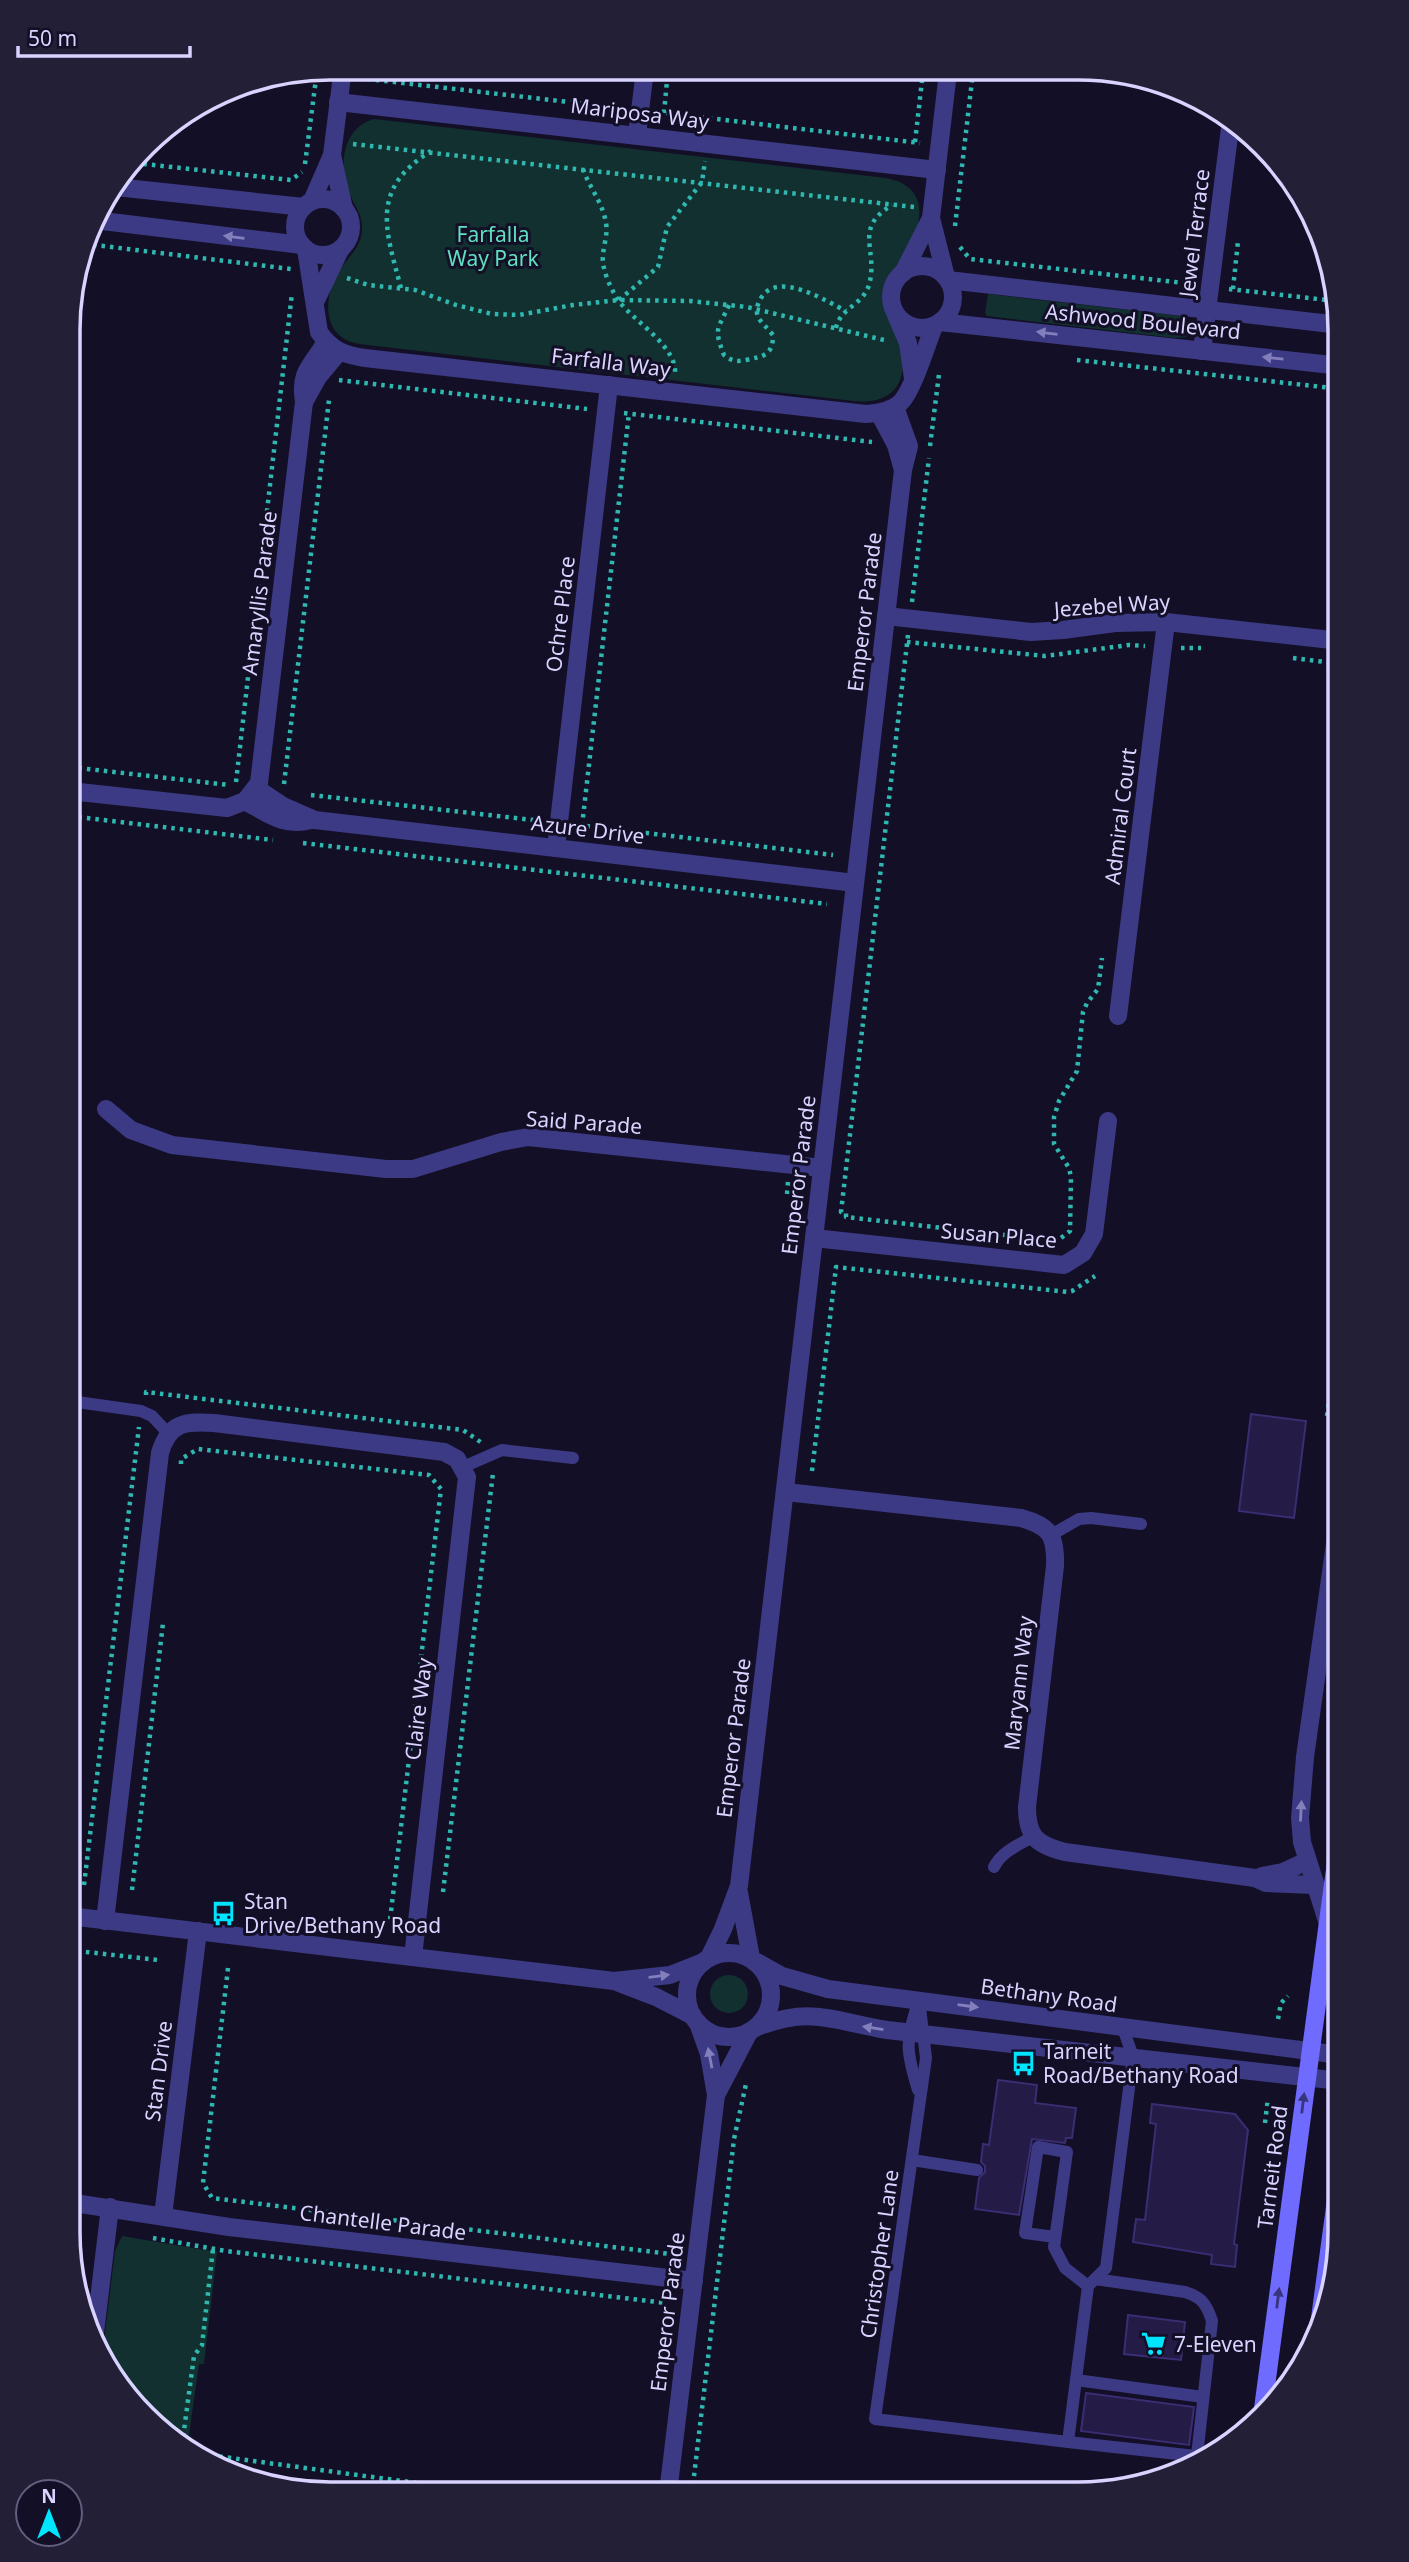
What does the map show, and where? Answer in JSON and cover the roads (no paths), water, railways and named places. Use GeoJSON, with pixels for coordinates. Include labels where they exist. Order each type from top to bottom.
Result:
{"type":"FeatureCollection","features":[{"type":"Feature","properties":{"kind":"main road","name":"Tarneit Road"},"geometry":{"type":"LineString","coordinates":[[1264,2399],[1328,1924]]}},
{"type":"Feature","properties":{"kind":"street"},"geometry":{"type":"LineString","coordinates":[[913,379],[908,343],[892,305],[893,287],[903,273],[932,213],[947,80]]}},
{"type":"Feature","properties":{"kind":"street"},"geometry":{"type":"LineString","coordinates":[[316,300],[350,235],[349,217],[344,209],[333,149],[341,81]]}},
{"type":"Feature","properties":{"kind":"street"},"geometry":{"type":"LineString","coordinates":[[637,135],[644,81]]}},
{"type":"Feature","properties":{"kind":"street","name":"Mariposa Way"},"geometry":{"type":"LineString","coordinates":[[338,102],[937,170]]}},
{"type":"Feature","properties":{"kind":"street","name":"Jewel Terrace"},"geometry":{"type":"LineString","coordinates":[[1202,351],[1230,131]]}},
{"type":"Feature","properties":{"kind":"street"},"geometry":{"type":"LineString","coordinates":[[332,347],[316,323],[316,300],[302,270],[304,247],[295,230],[295,221],[308,204],[333,149]]}},
{"type":"Feature","properties":{"kind":"street"},"geometry":{"type":"LineString","coordinates":[[125,188],[308,204],[329,200],[344,209]]}},
{"type":"Feature","properties":{"kind":"street"},"geometry":{"type":"LineString","coordinates":[[896,313],[902,320],[917,328],[937,324],[947,316],[953,298],[932,213]]}},
{"type":"Feature","properties":{"kind":"street"},"geometry":{"type":"LineString","coordinates":[[105,221],[304,247],[322,255],[340,250]]}},
{"type":"Feature","properties":{"kind":"street"},"geometry":{"type":"LineString","coordinates":[[903,273],[930,267],[947,279]]}},
{"type":"Feature","properties":{"kind":"street","name":"Ashwood Boulevard"},"geometry":{"type":"LineString","coordinates":[[947,279],[1328,324]]}},
{"type":"Feature","properties":{"kind":"street"},"geometry":{"type":"LineString","coordinates":[[887,410],[906,396],[937,324]]}},
{"type":"Feature","properties":{"kind":"street","name":"Ashwood Boulevard"},"geometry":{"type":"LineString","coordinates":[[937,324],[1328,365]]}},
{"type":"Feature","properties":{"kind":"street","name":"Farfalla Way"},"geometry":{"type":"LineString","coordinates":[[332,347],[365,358],[845,413],[887,410]]}},
{"type":"Feature","properties":{"kind":"street","name":"Amaryllis Parade"},"geometry":{"type":"LineString","coordinates":[[245,792],[259,783],[304,402],[332,347]]}},
{"type":"Feature","properties":{"kind":"street","name":"Ochre Place"},"geometry":{"type":"LineString","coordinates":[[556,848],[609,385]]}},
{"type":"Feature","properties":{"kind":"street","name":"Emperor Parade"},"geometry":{"type":"LineString","coordinates":[[706,1960],[723,1929],[738,1886],[786,1492],[903,470],[887,410]]}},
{"type":"Feature","properties":{"kind":"street","name":"Jezebel Way"},"geometry":{"type":"LineString","coordinates":[[886,616],[1031,632],[1115,623],[1166,622],[1328,640]]}},
{"type":"Feature","properties":{"kind":"street","name":"Admiral Court"},"geometry":{"type":"LineString","coordinates":[[1118,1016],[1166,622]]}},
{"type":"Feature","properties":{"kind":"street"},"geometry":{"type":"LineString","coordinates":[[80,793],[227,808],[245,792]]}},
{"type":"Feature","properties":{"kind":"street","name":"Azure Drive"},"geometry":{"type":"LineString","coordinates":[[245,792],[315,820],[855,883]]}},
{"type":"Feature","properties":{"kind":"street","name":"Said Parade"},"geometry":{"type":"LineString","coordinates":[[106,1109],[131,1130],[172,1145],[386,1169],[413,1169],[501,1142],[528,1138],[822,1168]]}},
{"type":"Feature","properties":{"kind":"street","name":"Susan Place"},"geometry":{"type":"LineString","coordinates":[[814,1238],[1064,1265],[1083,1253],[1094,1234],[1108,1121]]}},
{"type":"Feature","properties":{"kind":"street"},"geometry":{"type":"LineString","coordinates":[[105,1921],[158,1467],[164,1440],[169,1433],[184,1423],[215,1423],[444,1452],[457,1459],[463,1467]]}},
{"type":"Feature","properties":{"kind":"street","name":"Claire Way"},"geometry":{"type":"LineString","coordinates":[[413,1956],[467,1490],[467,1477],[463,1467]]}},
{"type":"Feature","properties":{"kind":"street"},"geometry":{"type":"LineString","coordinates":[[786,1492],[1021,1518],[1037,1522],[1051,1535]]}},
{"type":"Feature","properties":{"kind":"street","name":"Maryann Way"},"geometry":{"type":"LineString","coordinates":[[1034,1836],[1027,1819],[1027,1807],[1055,1566],[1051,1535]]}},
{"type":"Feature","properties":{"kind":"street","name":"Tarneit Road"},"geometry":{"type":"LineString","coordinates":[[1328,1593],[1305,1757],[1300,1818],[1307,1861],[1328,1924]]}},
{"type":"Feature","properties":{"kind":"street"},"geometry":{"type":"LineString","coordinates":[[1034,1836],[1038,1842],[1065,1852],[1255,1878],[1266,1883],[1314,1885]]}},
{"type":"Feature","properties":{"kind":"street"},"geometry":{"type":"LineString","coordinates":[[1255,1878],[1283,1872],[1307,1861]]}},
{"type":"Feature","properties":{"kind":"street","name":"Emperor Parade"},"geometry":{"type":"LineString","coordinates":[[738,1886],[743,1924],[754,1960]]}},
{"type":"Feature","properties":{"kind":"street"},"geometry":{"type":"LineString","coordinates":[[80,1918],[614,1981],[670,1975],[730,1952],[754,1960],[770,1983],[772,1996],[764,2019],[752,2030]]}},
{"type":"Feature","properties":{"kind":"street","name":"Stan Drive"},"geometry":{"type":"LineString","coordinates":[[163,2216],[198,1931]]}},
{"type":"Feature","properties":{"kind":"street"},"geometry":{"type":"LineString","coordinates":[[696,2020],[688,2005],[689,1981],[706,1960]]}},
{"type":"Feature","properties":{"kind":"street","name":"Bethany Road"},"geometry":{"type":"LineString","coordinates":[[754,1960],[782,1976],[809,1985],[1328,2053]]}},
{"type":"Feature","properties":{"kind":"street"},"geometry":{"type":"LineString","coordinates":[[614,1981],[656,1997],[696,2020],[707,2030],[728,2037],[776,2019],[806,2015],[916,2033],[1328,2080]]}},
{"type":"Feature","properties":{"kind":"street","name":"Emperor Parade"},"geometry":{"type":"LineString","coordinates":[[669,2482],[716,2095],[709,2054],[696,2020]]}},
{"type":"Feature","properties":{"kind":"street","name":"Emperor Parade"},"geometry":{"type":"LineString","coordinates":[[716,2095],[752,2030]]}},
{"type":"Feature","properties":{"kind":"street","name":"Chantelle Parade"},"geometry":{"type":"LineString","coordinates":[[80,2203],[229,2227],[694,2281]]}},
{"type":"Feature","properties":{"kind":"street"},"geometry":{"type":"LineString","coordinates":[[97,2320],[110,2207]]}},
{"type":"Feature","properties":{"kind":"lane"},"geometry":{"type":"LineString","coordinates":[[80,1402],[144,1412],[169,1433]]}},
{"type":"Feature","properties":{"kind":"lane"},"geometry":{"type":"LineString","coordinates":[[463,1467],[502,1450],[573,1458]]}},
{"type":"Feature","properties":{"kind":"lane"},"geometry":{"type":"LineString","coordinates":[[1051,1535],[1079,1520],[1091,1518],[1141,1524]]}},
{"type":"Feature","properties":{"kind":"lane"},"geometry":{"type":"LineString","coordinates":[[994,1867],[998,1859],[1008,1851],[1034,1836]]}},
{"type":"Feature","properties":{"kind":"lane","name":"Christopher Lane"},"geometry":{"type":"LineString","coordinates":[[919,1999],[916,2033],[907,2055],[919,2094]]}},
{"type":"Feature","properties":{"kind":"lane"},"geometry":{"type":"LineString","coordinates":[[1123,2028],[1133,2057],[1106,2268],[1092,2283],[1068,2442],[1190,2456]]}},
{"type":"Feature","properties":{"kind":"lane","name":"Christopher Lane"},"geometry":{"type":"LineString","coordinates":[[916,2033],[926,2058],[875,2419],[1068,2442]]}},
{"type":"Feature","properties":{"kind":"lane"},"geometry":{"type":"LineString","coordinates":[[1055,2237],[1025,2233],[1038,2147],[1067,2152],[1054,2247],[1065,2267],[1092,2283],[1185,2292],[1199,2297],[1208,2308],[1212,2321],[1203,2397],[1201,2449]]}},
{"type":"Feature","properties":{"kind":"lane"},"geometry":{"type":"LineString","coordinates":[[912,2160],[977,2170]]}},
{"type":"Feature","properties":{"kind":"lane"},"geometry":{"type":"LineString","coordinates":[[1076,2380],[1203,2397]]}},
{"type":"Feature","properties":{"kind":"place","name":"Stan Drive/Bethany Road"},"geometry":{"type":"Point","coordinates":[224,1913]}},
{"type":"Feature","properties":{"kind":"place","name":"Tarneit Road/Bethany Road"},"geometry":{"type":"Point","coordinates":[1023,2063]}},
{"type":"Feature","properties":{"kind":"place","name":"7-Eleven"},"geometry":{"type":"Point","coordinates":[1154,2344]}},
{"type":"Feature","properties":{"kind":"park label","name":"Farfalla Way Park"},"geometry":{"type":"Point","coordinates":[493,246]}}]}
